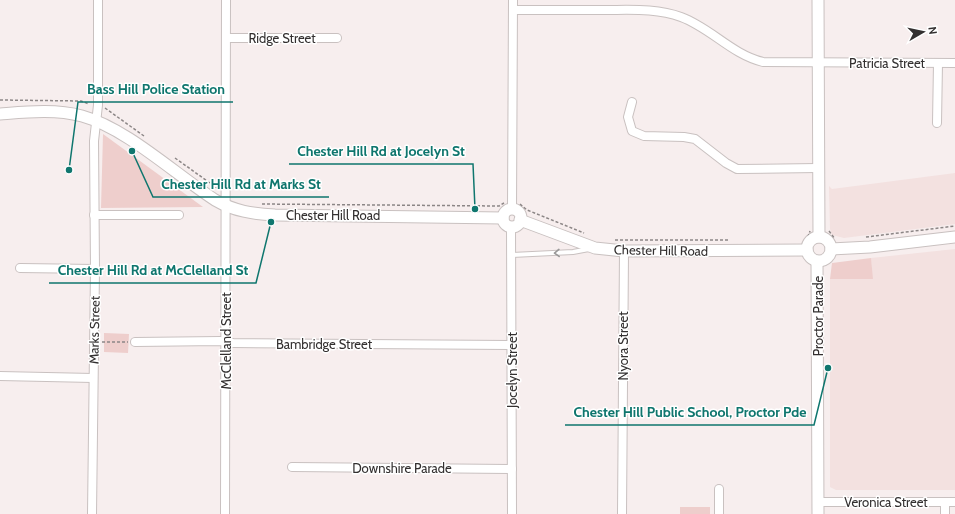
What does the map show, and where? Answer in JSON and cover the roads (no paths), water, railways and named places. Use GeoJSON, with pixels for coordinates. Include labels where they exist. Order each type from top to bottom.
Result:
{"type":"FeatureCollection","features":[{"type":"Feature","properties":{"kind":"street","name":"Marks Street"},"geometry":{"type":"LineString","coordinates":[[92,514],[95,269],[94,141],[97,122],[98,0]]}},
{"type":"Feature","properties":{"kind":"street","name":"McClelland Street"},"geometry":{"type":"LineString","coordinates":[[225,514],[226,0]]}},
{"type":"Feature","properties":{"kind":"street"},"geometry":{"type":"LineString","coordinates":[[512,205],[506,211],[503,218],[505,223],[516,223],[518,212],[512,205],[513,0]]}},
{"type":"Feature","properties":{"kind":"street"},"geometry":{"type":"LineString","coordinates":[[818,0],[819,237]]}},
{"type":"Feature","properties":{"kind":"street","name":"Patricia Street"},"geometry":{"type":"LineString","coordinates":[[513,10],[640,11],[669,13],[704,28],[732,49],[751,59],[776,63],[955,63]]}},
{"type":"Feature","properties":{"kind":"street","name":"Ridge Street"},"geometry":{"type":"LineString","coordinates":[[226,38],[337,38]]}},
{"type":"Feature","properties":{"kind":"street"},"geometry":{"type":"LineString","coordinates":[[937,124],[938,63]]}},
{"type":"Feature","properties":{"kind":"street"},"geometry":{"type":"LineString","coordinates":[[632,102],[628,117],[632,131],[644,136],[684,137],[696,139],[726,163],[737,168],[818,168]]}},
{"type":"Feature","properties":{"kind":"street","name":"Chester Hill Road"},"geometry":{"type":"LineString","coordinates":[[0,114],[65,113],[97,122],[113,129],[204,193],[226,206],[248,213],[274,215],[503,218]]}},
{"type":"Feature","properties":{"kind":"street"},"geometry":{"type":"LineString","coordinates":[[94,215],[178,215]]}},
{"type":"Feature","properties":{"kind":"street","name":"Chester Hill Road"},"geometry":{"type":"LineString","coordinates":[[516,223],[595,248],[624,251],[807,250]]}},
{"type":"Feature","properties":{"kind":"street","name":"Jocelyn Street"},"geometry":{"type":"LineString","coordinates":[[512,514],[512,255],[516,223]]}},
{"type":"Feature","properties":{"kind":"street"},"geometry":{"type":"LineString","coordinates":[[819,237],[828,241],[831,249],[830,253],[825,259],[817,261],[811,258],[807,250],[811,240],[819,237]]}},
{"type":"Feature","properties":{"kind":"street"},"geometry":{"type":"LineString","coordinates":[[831,249],[870,247],[955,237]]}},
{"type":"Feature","properties":{"kind":"street","name":"Nyora Street"},"geometry":{"type":"LineString","coordinates":[[622,514],[624,251]]}},
{"type":"Feature","properties":{"kind":"street","name":"Proctor Parade"},"geometry":{"type":"LineString","coordinates":[[817,261],[818,514]]}},
{"type":"Feature","properties":{"kind":"street"},"geometry":{"type":"LineString","coordinates":[[20,268],[95,269]]}},
{"type":"Feature","properties":{"kind":"street","name":"Bambridge Street"},"geometry":{"type":"LineString","coordinates":[[135,342],[513,345]]}},
{"type":"Feature","properties":{"kind":"street"},"geometry":{"type":"LineString","coordinates":[[0,376],[93,378]]}},
{"type":"Feature","properties":{"kind":"street","name":"Downshire Parade"},"geometry":{"type":"LineString","coordinates":[[292,467],[512,469]]}},
{"type":"Feature","properties":{"kind":"street"},"geometry":{"type":"LineString","coordinates":[[719,490],[719,514]]}},
{"type":"Feature","properties":{"kind":"street","name":"Veronica Street"},"geometry":{"type":"LineString","coordinates":[[818,502],[955,502]]}},
{"type":"Feature","properties":{"kind":"street"},"geometry":{"type":"LineString","coordinates":[[945,502],[945,514]]}},
{"type":"Feature","properties":{"kind":"lane"},"geometry":{"type":"LineString","coordinates":[[512,255],[573,252],[595,248]]}},
{"type":"Feature","properties":{"kind":"place","name":"Chester Hill Rd at Marks St"},"geometry":{"type":"Point","coordinates":[132,151]}},
{"type":"Feature","properties":{"kind":"place","name":"Bass Hill Police Station"},"geometry":{"type":"Point","coordinates":[69,170]}},
{"type":"Feature","properties":{"kind":"place","name":"Chester Hill Rd at Jocelyn St"},"geometry":{"type":"Point","coordinates":[475,209]}},
{"type":"Feature","properties":{"kind":"place","name":"Chester Hill Rd at McClelland St"},"geometry":{"type":"Point","coordinates":[271,222]}},
{"type":"Feature","properties":{"kind":"place","name":"Chester Hill Public School, Proctor Pde"},"geometry":{"type":"Point","coordinates":[828,368]}}]}
